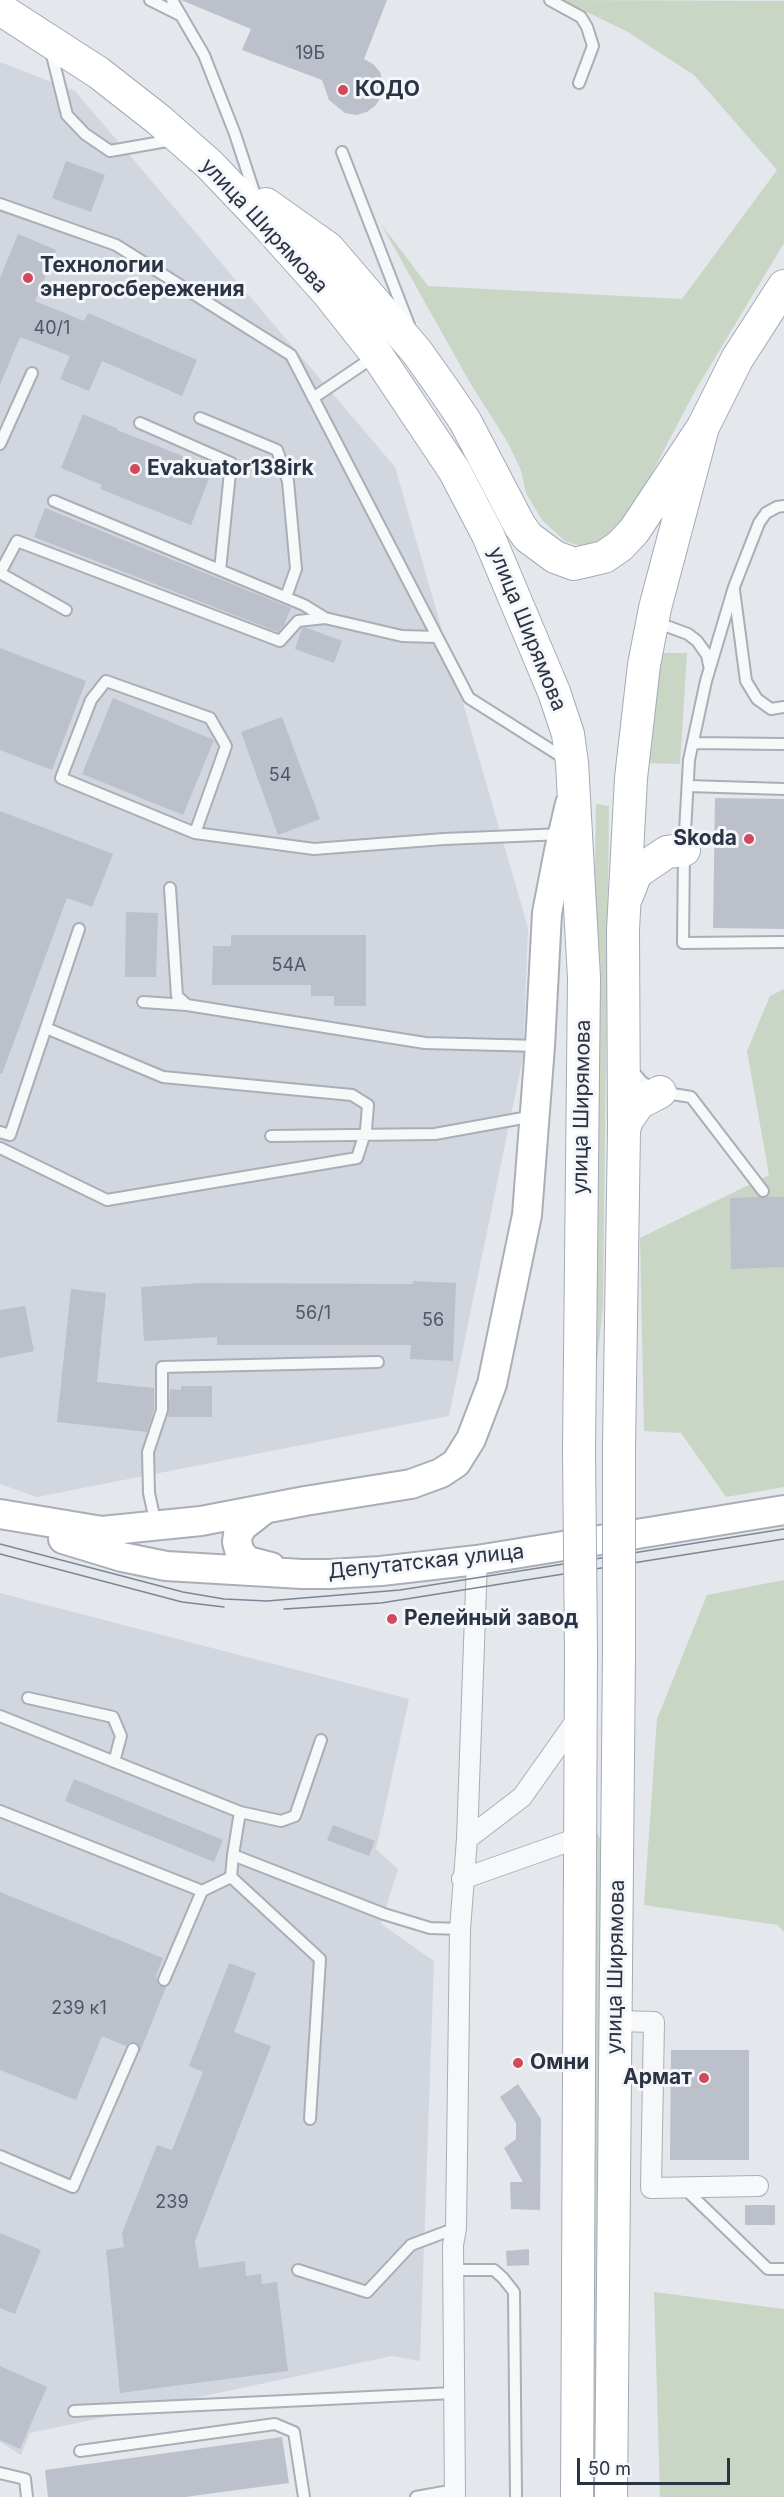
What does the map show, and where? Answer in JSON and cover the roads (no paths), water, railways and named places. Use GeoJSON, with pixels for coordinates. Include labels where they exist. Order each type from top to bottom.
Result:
{"type":"FeatureCollection","features":[{"type":"Feature","properties":{"kind":"main road","name":"улица Ширямова"},"geometry":{"type":"LineString","coordinates":[[0,9],[99,73],[180,139],[210,165],[328,293],[377,355],[454,470],[488,535],[562,712],[573,777],[584,978],[579,1450],[582,1713],[577,2497]]}},
{"type":"Feature","properties":{"kind":"main road"},"geometry":{"type":"LineString","coordinates":[[210,165],[328,248],[417,352],[465,421],[520,526],[536,545],[574,564],[595,560],[611,553],[627,540],[703,427],[737,358],[784,286]]}},
{"type":"Feature","properties":{"kind":"main road"},"geometry":{"type":"LineString","coordinates":[[759,323],[784,298]]}},
{"type":"Feature","properties":{"kind":"main road"},"geometry":{"type":"LineString","coordinates":[[623,930],[631,778],[644,665],[655,608],[703,427]]}},
{"type":"Feature","properties":{"kind":"main road"},"geometry":{"type":"LineString","coordinates":[[0,1514],[102,1531],[201,1521],[411,1484],[448,1470],[460,1457],[485,1408],[499,1356],[527,1215],[540,1046],[547,913],[573,777]]}},
{"type":"Feature","properties":{"kind":"main road"},"geometry":{"type":"LineString","coordinates":[[623,930],[627,896],[636,873],[667,852],[684,850]]}},
{"type":"Feature","properties":{"kind":"main road","name":"улица Ширямова"},"geometry":{"type":"LineString","coordinates":[[611,2497],[619,1447],[624,1130],[623,930]]}},
{"type":"Feature","properties":{"kind":"main road"},"geometry":{"type":"LineString","coordinates":[[624,1130],[627,1120],[639,1103],[660,1092]]}},
{"type":"Feature","properties":{"kind":"main road"},"geometry":{"type":"LineString","coordinates":[[267,1508],[243,1526],[238,1534],[240,1553],[248,1561],[302,1574]]}},
{"type":"Feature","properties":{"kind":"main road","name":"Депутатская улица"},"geometry":{"type":"LineString","coordinates":[[0,1521],[147,1563],[302,1574],[381,1571],[477,1560],[784,1510]]}},
{"type":"Feature","properties":{"kind":"main road"},"geometry":{"type":"LineString","coordinates":[[581,1791],[618,1791]]}},
{"type":"Feature","properties":{"kind":"street"},"geometry":{"type":"LineString","coordinates":[[455,2494],[453,2245],[456,2228],[460,1929],[466,1839],[477,1560]]}},
{"type":"Feature","properties":{"kind":"street"},"geometry":{"type":"LineString","coordinates":[[466,1839],[522,1797],[582,1713]]}},
{"type":"Feature","properties":{"kind":"street"},"geometry":{"type":"LineString","coordinates":[[462,1879],[581,1837]]}},
{"type":"Feature","properties":{"kind":"street"},"geometry":{"type":"LineString","coordinates":[[616,2021],[654,2022],[651,2188],[758,2187]]}},
{"type":"Feature","properties":{"kind":"lane"},"geometry":{"type":"LineString","coordinates":[[150,0],[180,15]]}},
{"type":"Feature","properties":{"kind":"lane"},"geometry":{"type":"LineString","coordinates":[[171,0],[204,55],[256,198]]}},
{"type":"Feature","properties":{"kind":"lane"},"geometry":{"type":"LineString","coordinates":[[550,0],[582,17],[587,27],[593,46],[579,83]]}},
{"type":"Feature","properties":{"kind":"lane"},"geometry":{"type":"LineString","coordinates":[[48,39],[67,115],[85,134],[110,150],[180,139]]}},
{"type":"Feature","properties":{"kind":"lane"},"geometry":{"type":"LineString","coordinates":[[342,152],[408,322],[417,352]]}},
{"type":"Feature","properties":{"kind":"lane"},"geometry":{"type":"LineString","coordinates":[[0,204],[116,245],[291,355],[469,698],[573,777]]}},
{"type":"Feature","properties":{"kind":"lane"},"geometry":{"type":"LineString","coordinates":[[313,398],[377,355]]}},
{"type":"Feature","properties":{"kind":"lane"},"geometry":{"type":"LineString","coordinates":[[0,444],[32,374]]}},
{"type":"Feature","properties":{"kind":"lane"},"geometry":{"type":"LineString","coordinates":[[200,418],[277,450],[288,481],[296,569],[286,597]]}},
{"type":"Feature","properties":{"kind":"lane"},"geometry":{"type":"LineString","coordinates":[[140,423],[231,463],[220,570]]}},
{"type":"Feature","properties":{"kind":"lane"},"geometry":{"type":"LineString","coordinates":[[54,501],[286,597],[325,618],[402,636],[437,636]]}},
{"type":"Feature","properties":{"kind":"lane"},"geometry":{"type":"LineString","coordinates":[[784,506],[766,513],[759,523],[734,587],[709,668],[693,743],[688,786],[684,850],[683,943],[784,942]]}},
{"type":"Feature","properties":{"kind":"lane"},"geometry":{"type":"LineString","coordinates":[[66,610],[0,573],[17,541],[280,641],[298,621],[325,618]]}},
{"type":"Feature","properties":{"kind":"lane"},"geometry":{"type":"LineString","coordinates":[[734,587],[746,681],[757,699],[771,709],[784,706]]}},
{"type":"Feature","properties":{"kind":"lane"},"geometry":{"type":"LineString","coordinates":[[655,608],[657,621],[688,634],[701,645],[707,655],[709,668]]}},
{"type":"Feature","properties":{"kind":"lane"},"geometry":{"type":"LineString","coordinates":[[195,833],[226,746],[210,718],[106,681],[91,700],[61,778],[195,833],[315,849],[444,839],[563,834]]}},
{"type":"Feature","properties":{"kind":"lane"},"geometry":{"type":"LineString","coordinates":[[693,743],[784,744]]}},
{"type":"Feature","properties":{"kind":"lane"},"geometry":{"type":"LineString","coordinates":[[688,786],[784,789]]}},
{"type":"Feature","properties":{"kind":"lane"},"geometry":{"type":"LineString","coordinates":[[170,888],[177,996],[187,1005]]}},
{"type":"Feature","properties":{"kind":"lane"},"geometry":{"type":"LineString","coordinates":[[46,1028],[164,1077],[352,1095],[368,1105],[364,1135],[357,1158],[107,1200],[0,1147],[46,1028],[79,929]]}},
{"type":"Feature","properties":{"kind":"lane"},"geometry":{"type":"LineString","coordinates":[[143,1002],[187,1005],[425,1043],[540,1046]]}},
{"type":"Feature","properties":{"kind":"lane"},"geometry":{"type":"LineString","coordinates":[[624,1039],[629,1065],[634,1075],[660,1092],[692,1098],[763,1191]]}},
{"type":"Feature","properties":{"kind":"lane"},"geometry":{"type":"LineString","coordinates":[[271,1136],[435,1134],[534,1116]]}},
{"type":"Feature","properties":{"kind":"lane"},"geometry":{"type":"LineString","coordinates":[[156,1525],[148,1493],[148,1452],[162,1410],[162,1367],[378,1362]]}},
{"type":"Feature","properties":{"kind":"lane"},"geometry":{"type":"LineString","coordinates":[[28,1698],[113,1717],[121,1736],[114,1762]]}},
{"type":"Feature","properties":{"kind":"lane"},"geometry":{"type":"LineString","coordinates":[[0,1716],[240,1812],[281,1821],[295,1816],[321,1740]]}},
{"type":"Feature","properties":{"kind":"lane"},"geometry":{"type":"LineString","coordinates":[[0,1811],[202,1891]]}},
{"type":"Feature","properties":{"kind":"lane"},"geometry":{"type":"LineString","coordinates":[[231,1877],[240,1812]]}},
{"type":"Feature","properties":{"kind":"lane"},"geometry":{"type":"LineString","coordinates":[[233,1854],[384,1914],[430,1928],[460,1929]]}},
{"type":"Feature","properties":{"kind":"lane"},"geometry":{"type":"LineString","coordinates":[[164,1980],[202,1891],[231,1877]]}},
{"type":"Feature","properties":{"kind":"lane"},"geometry":{"type":"LineString","coordinates":[[231,1877],[320,1959],[310,2119]]}},
{"type":"Feature","properties":{"kind":"lane"},"geometry":{"type":"LineString","coordinates":[[0,2156],[73,2187],[133,2049]]}},
{"type":"Feature","properties":{"kind":"lane"},"geometry":{"type":"LineString","coordinates":[[683,2187],[768,2269],[784,2269]]}},
{"type":"Feature","properties":{"kind":"lane"},"geometry":{"type":"LineString","coordinates":[[298,2270],[367,2292],[411,2245],[456,2228]]}},
{"type":"Feature","properties":{"kind":"lane"},"geometry":{"type":"LineString","coordinates":[[453,2270],[494,2270],[514,2292],[516,2497]]}},
{"type":"Feature","properties":{"kind":"lane"},"geometry":{"type":"LineString","coordinates":[[74,2411],[454,2393]]}},
{"type":"Feature","properties":{"kind":"lane"},"geometry":{"type":"LineString","coordinates":[[80,2451],[275,2424],[294,2432],[304,2497]]}},
{"type":"Feature","properties":{"kind":"lane"},"geometry":{"type":"LineString","coordinates":[[0,2473],[25,2479],[27,2497]]}},
{"type":"Feature","properties":{"kind":"lane"},"geometry":{"type":"LineString","coordinates":[[416,2497],[455,2494]]}},
{"type":"Feature","properties":{"kind":"tram line"},"geometry":{"type":"LineString","coordinates":[[0,1544],[183,1592],[224,1599],[267,1601],[400,1590],[784,1529]]}},
{"type":"Feature","properties":{"kind":"tram line"},"geometry":{"type":"LineString","coordinates":[[284,1609],[381,1603],[784,1539]]}},
{"type":"Feature","properties":{"kind":"tram line"},"geometry":{"type":"LineString","coordinates":[[0,1554],[182,1602],[224,1607]]}},
{"type":"Feature","properties":{"kind":"place","name":"КОДО"},"geometry":{"type":"Point","coordinates":[343,90]}},
{"type":"Feature","properties":{"kind":"place","name":"Технологии энергосбережения"},"geometry":{"type":"Point","coordinates":[28,278]}},
{"type":"Feature","properties":{"kind":"place","name":"Evakuator138irk"},"geometry":{"type":"Point","coordinates":[135,469]}},
{"type":"Feature","properties":{"kind":"place","name":"Skoda"},"geometry":{"type":"Point","coordinates":[749,839]}},
{"type":"Feature","properties":{"kind":"place","name":"Релейный завод"},"geometry":{"type":"Point","coordinates":[392,1619]}},
{"type":"Feature","properties":{"kind":"place","name":"Омни"},"geometry":{"type":"Point","coordinates":[518,2063]}},
{"type":"Feature","properties":{"kind":"place","name":"Армат"},"geometry":{"type":"Point","coordinates":[704,2078]}}]}
